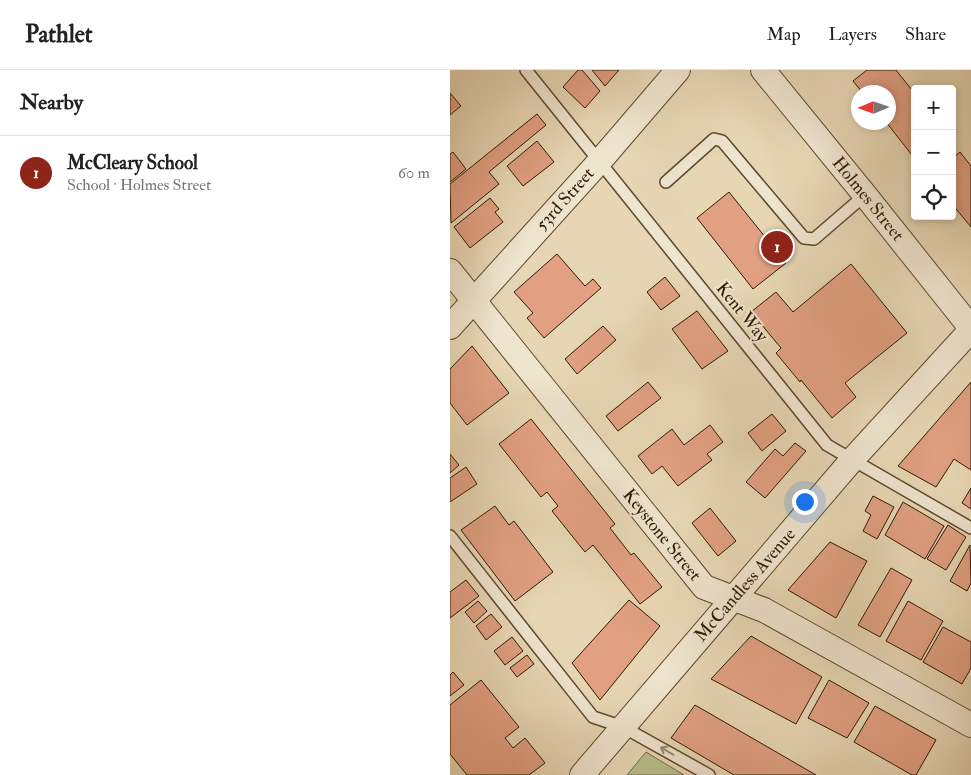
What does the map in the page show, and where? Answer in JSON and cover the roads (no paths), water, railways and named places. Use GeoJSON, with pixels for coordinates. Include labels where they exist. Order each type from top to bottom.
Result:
{"type":"FeatureCollection","features":[{"type":"Feature","properties":{"kind":"street","name":"53rd Street"},"geometry":{"type":"LineString","coordinates":[[450,327],[599,162],[678,70]]}},
{"type":"Feature","properties":{"kind":"street","name":"Holmes Street"},"geometry":{"type":"LineString","coordinates":[[763,70],[971,329]]}},
{"type":"Feature","properties":{"kind":"street","name":"Keystone Street"},"geometry":{"type":"LineString","coordinates":[[450,271],[704,588],[764,610],[971,725]]}},
{"type":"Feature","properties":{"kind":"street","name":"McCandless Avenue"},"geometry":{"type":"LineString","coordinates":[[582,775],[852,460],[971,329]]}},
{"type":"Feature","properties":{"kind":"lane","name":"Kent Way"},"geometry":{"type":"LineString","coordinates":[[526,70],[827,445],[971,528]]}},
{"type":"Feature","properties":{"kind":"lane"},"geometry":{"type":"LineString","coordinates":[[666,182],[714,139],[722,141],[804,238],[814,239],[865,195]]}},
{"type":"Feature","properties":{"kind":"lane"},"geometry":{"type":"LineString","coordinates":[[450,536],[593,717],[623,727],[709,775]]}},
{"type":"Feature","properties":{"kind":"place","name":"McCleary School"},"geometry":{"type":"Point","coordinates":[777,247]}}]}
